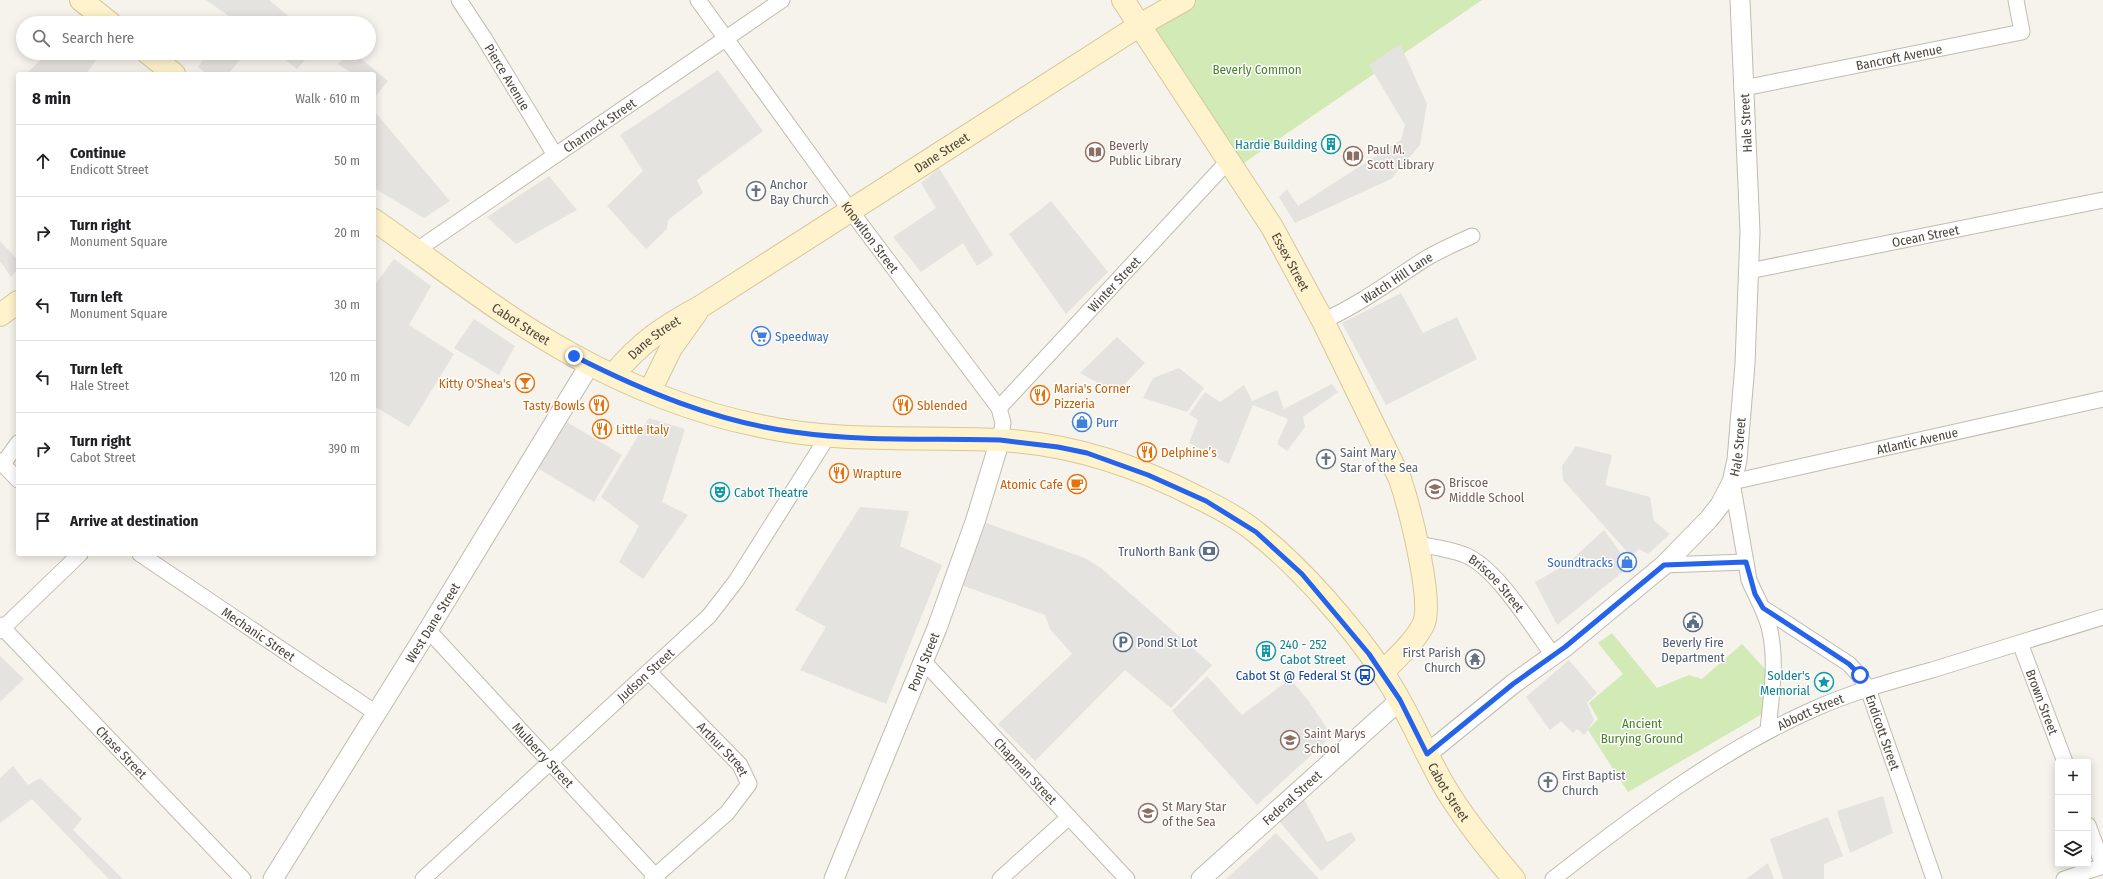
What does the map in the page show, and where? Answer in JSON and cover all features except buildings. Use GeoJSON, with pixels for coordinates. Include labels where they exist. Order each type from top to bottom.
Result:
{"type":"FeatureCollection","features":[{"type":"Feature","properties":{"kind":"main road"},"geometry":{"type":"LineString","coordinates":[[81,0],[101,16]]}},
{"type":"Feature","properties":{"kind":"main road","name":"Essex Street"},"geometry":{"type":"LineString","coordinates":[[1123,0],[1230,160],[1269,222],[1323,321],[1400,479],[1408,504],[1417,544],[1425,593],[1424,622],[1420,631],[1383,672]]}},
{"type":"Feature","properties":{"kind":"main road","name":"Dane Street"},"geometry":{"type":"LineString","coordinates":[[613,375],[641,344],[657,331],[700,307],[1140,25],[1184,0]]}},
{"type":"Feature","properties":{"kind":"main road"},"geometry":{"type":"LineString","coordinates":[[157,60],[172,72]]}},
{"type":"Feature","properties":{"kind":"main road","name":"Cabot Street"},"geometry":{"type":"LineString","coordinates":[[376,221],[517,320],[590,364],[650,391],[689,406],[759,426],[828,436],[1000,440],[1058,447],[1087,453],[1178,487],[1234,517],[1256,532],[1302,574],[1383,672],[1400,700],[1427,754],[1460,810],[1477,835],[1514,879]]}},
{"type":"Feature","properties":{"kind":"main road"},"geometry":{"type":"LineString","coordinates":[[0,315],[16,303]]}},
{"type":"Feature","properties":{"kind":"main road","name":"Dane Street"},"geometry":{"type":"LineString","coordinates":[[650,391],[671,348],[700,307]]}},
{"type":"Feature","properties":{"kind":"street","name":"Pierce Avenue"},"geometry":{"type":"LineString","coordinates":[[459,0],[556,155]]}},
{"type":"Feature","properties":{"kind":"street","name":"Knowlton Street"},"geometry":{"type":"LineString","coordinates":[[698,0],[850,210],[999,408],[1003,423],[1000,440]]}},
{"type":"Feature","properties":{"kind":"street","name":"Charnock Street"},"geometry":{"type":"LineString","coordinates":[[416,250],[782,0]]}},
{"type":"Feature","properties":{"kind":"street","name":"Hale Street"},"geometry":{"type":"LineString","coordinates":[[1427,754],[1664,565],[1720,505],[1732,482],[1737,460],[1744,372],[1749,271],[1749,193],[1740,0]]}},
{"type":"Feature","properties":{"kind":"street","name":"Bancroft Avenue"},"geometry":{"type":"LineString","coordinates":[[1744,88],[2022,32],[2016,0]]}},
{"type":"Feature","properties":{"kind":"street","name":"Winter Street"},"geometry":{"type":"LineString","coordinates":[[999,408],[1230,160]]}},
{"type":"Feature","properties":{"kind":"street","name":"Ocean Street"},"geometry":{"type":"LineString","coordinates":[[1749,271],[2103,200]]}},
{"type":"Feature","properties":{"kind":"street","name":"Watch Hill Lane"},"geometry":{"type":"LineString","coordinates":[[1323,321],[1347,310],[1371,296],[1426,258],[1472,236]]}},
{"type":"Feature","properties":{"kind":"street","name":"West Dane Street"},"geometry":{"type":"LineString","coordinates":[[273,879],[428,630],[590,364]]}},
{"type":"Feature","properties":{"kind":"street","name":"Atlantic Avenue"},"geometry":{"type":"LineString","coordinates":[[1732,482],[2103,399]]}},
{"type":"Feature","properties":{"kind":"street","name":"Judson Street"},"geometry":{"type":"LineString","coordinates":[[423,879],[709,616],[723,598],[828,436]]}},
{"type":"Feature","properties":{"kind":"street","name":"Pond Street"},"geometry":{"type":"LineString","coordinates":[[834,879],[924,662],[976,519],[1000,440]]}},
{"type":"Feature","properties":{"kind":"street"},"geometry":{"type":"LineString","coordinates":[[16,445],[1,463],[16,478]]}},
{"type":"Feature","properties":{"kind":"street"},"geometry":{"type":"LineString","coordinates":[[1732,482],[1746,562],[1755,594],[1763,608],[1770,632],[1774,657],[1768,730]]}},
{"type":"Feature","properties":{"kind":"street","name":"Briscoe Street"},"geometry":{"type":"LineString","coordinates":[[1417,544],[1447,549],[1466,555],[1496,578],[1553,655]]}},
{"type":"Feature","properties":{"kind":"street"},"geometry":{"type":"LineString","coordinates":[[1,628],[78,556]]}},
{"type":"Feature","properties":{"kind":"street","name":"Mechanic Street"},"geometry":{"type":"LineString","coordinates":[[143,556],[376,713]]}},
{"type":"Feature","properties":{"kind":"street"},"geometry":{"type":"LineString","coordinates":[[1664,565],[1746,562]]}},
{"type":"Feature","properties":{"kind":"street","name":"Endicott Street"},"geometry":{"type":"LineString","coordinates":[[1763,608],[1849,664],[1860,675],[1868,689],[1934,879]]}},
{"type":"Feature","properties":{"kind":"street","name":"Abbott Street"},"geometry":{"type":"LineString","coordinates":[[1554,879],[1636,815],[1719,759],[1768,730],[1814,709],[1868,689],[2103,617]]}},
{"type":"Feature","properties":{"kind":"street","name":"Chase Street"},"geometry":{"type":"LineString","coordinates":[[1,628],[243,879]]}},
{"type":"Feature","properties":{"kind":"street","name":"Mulberry Street"},"geometry":{"type":"LineString","coordinates":[[428,630],[655,878]]}},
{"type":"Feature","properties":{"kind":"street","name":"Brown Street"},"geometry":{"type":"LineString","coordinates":[[2020,642],[2064,759]]}},
{"type":"Feature","properties":{"kind":"street","name":"Chapman Street"},"geometry":{"type":"LineString","coordinates":[[924,662],[1127,879]]}},
{"type":"Feature","properties":{"kind":"street","name":"Arthur Street"},"geometry":{"type":"LineString","coordinates":[[649,672],[744,769],[749,784],[727,813],[655,878]]}},
{"type":"Feature","properties":{"kind":"street","name":"Federal Street"},"geometry":{"type":"LineString","coordinates":[[1201,879],[1400,700]]}},
{"type":"Feature","properties":{"kind":"street"},"geometry":{"type":"LineString","coordinates":[[1000,879],[1069,817]]}},
{"type":"Feature","properties":{"kind":"street"},"geometry":{"type":"LineString","coordinates":[[2064,879],[2103,865],[2090,831]]}},
{"type":"Feature","properties":{"kind":"green space","name":"Beverly Common"},"geometry":{"type":"Polygon","coordinates":[[[1186,0],[1482,0],[1235,169],[1147,21],[1186,0]]]}},
{"type":"Feature","properties":{"kind":"green space","name":"Ancient Burying Ground"},"geometry":{"type":"Polygon","coordinates":[[[1612,633],[1657,688],[1689,675],[1702,679],[1742,644],[1766,670],[1764,713],[1628,792],[1588,730],[1598,719],[1589,703],[1623,674],[1598,643],[1612,633]]]}},
{"type":"Feature","properties":{"kind":"shaded area"},"geometry":{"type":"Polygon","coordinates":[[[206,0],[269,0],[288,16],[229,16],[206,0]]]}},
{"type":"Feature","properties":{"kind":"shaded area"},"geometry":{"type":"Polygon","coordinates":[[[1400,44],[1427,104],[1420,145],[1391,179],[1295,223],[1279,197],[1287,189],[1298,206],[1401,140],[1405,125],[1369,65],[1400,44]]]}},
{"type":"Feature","properties":{"kind":"shaded area"},"geometry":{"type":"Polygon","coordinates":[[[41,60],[96,60],[87,72],[28,72],[41,60]]]}},
{"type":"Feature","properties":{"kind":"shaded area"},"geometry":{"type":"Polygon","coordinates":[[[203,60],[240,60],[230,72],[204,72],[198,67],[203,60]]]}},
{"type":"Feature","properties":{"kind":"shaded area"},"geometry":{"type":"Polygon","coordinates":[[[286,60],[305,60],[297,69],[286,60]]]}},
{"type":"Feature","properties":{"kind":"shaded area"},"geometry":{"type":"Polygon","coordinates":[[[342,60],[362,60],[388,81],[376,96],[376,72],[350,72],[338,64],[342,60]]]}},
{"type":"Feature","properties":{"kind":"shaded area"},"geometry":{"type":"Polygon","coordinates":[[[718,70],[763,131],[697,180],[703,193],[668,220],[667,229],[646,249],[607,206],[643,171],[620,135],[718,70]]]}},
{"type":"Feature","properties":{"kind":"shaded area"},"geometry":{"type":"Polygon","coordinates":[[[376,113],[450,201],[424,218],[376,189],[376,113]]]}},
{"type":"Feature","properties":{"kind":"shaded area"},"geometry":{"type":"Polygon","coordinates":[[[939,168],[993,255],[977,266],[963,243],[921,272],[893,237],[936,208],[921,183],[939,168]]]}},
{"type":"Feature","properties":{"kind":"shaded area"},"geometry":{"type":"Polygon","coordinates":[[[549,176],[577,210],[516,244],[487,217],[549,176]]]}},
{"type":"Feature","properties":{"kind":"shaded area"},"geometry":{"type":"Polygon","coordinates":[[[1051,201],[1108,272],[1066,314],[1009,234],[1051,201]]]}},
{"type":"Feature","properties":{"kind":"shaded area"},"geometry":{"type":"Polygon","coordinates":[[[0,241],[16,258],[16,271],[11,277],[0,261],[0,241]]]}},
{"type":"Feature","properties":{"kind":"shaded area"},"geometry":{"type":"Polygon","coordinates":[[[394,259],[431,286],[409,325],[454,354],[409,427],[376,407],[376,283],[394,259]]]}},
{"type":"Feature","properties":{"kind":"shaded area"},"geometry":{"type":"Polygon","coordinates":[[[1401,293],[1423,333],[1457,317],[1477,359],[1386,405],[1342,323],[1401,293]]]}},
{"type":"Feature","properties":{"kind":"shaded area"},"geometry":{"type":"Polygon","coordinates":[[[474,319],[515,346],[499,375],[454,348],[474,319]]]}},
{"type":"Feature","properties":{"kind":"shaded area"},"geometry":{"type":"Polygon","coordinates":[[[1117,337],[1145,363],[1116,393],[1080,373],[1117,337]]]}},
{"type":"Feature","properties":{"kind":"shaded area"},"geometry":{"type":"Polygon","coordinates":[[[1179,368],[1204,388],[1187,412],[1143,398],[1153,378],[1179,368]]]}},
{"type":"Feature","properties":{"kind":"shaded area"},"geometry":{"type":"Polygon","coordinates":[[[1332,384],[1338,392],[1303,417],[1305,427],[1287,451],[1277,444],[1288,419],[1253,405],[1229,464],[1189,443],[1198,420],[1189,414],[1205,392],[1220,402],[1244,385],[1252,401],[1277,390],[1284,409],[1332,384]]]}},
{"type":"Feature","properties":{"kind":"shaded area"},"geometry":{"type":"Polygon","coordinates":[[[649,418],[685,429],[662,502],[688,515],[643,579],[619,562],[639,526],[601,497],[649,418]]]}},
{"type":"Feature","properties":{"kind":"shaded area"},"geometry":{"type":"Polygon","coordinates":[[[562,419],[622,455],[594,502],[534,466],[562,419]]]}},
{"type":"Feature","properties":{"kind":"shaded area"},"geometry":{"type":"Polygon","coordinates":[[[1576,446],[1612,455],[1605,485],[1650,497],[1654,521],[1670,534],[1648,554],[1639,549],[1631,556],[1563,480],[1562,466],[1576,446]]]}},
{"type":"Feature","properties":{"kind":"shaded area"},"geometry":{"type":"Polygon","coordinates":[[[860,507],[909,511],[900,546],[942,565],[886,704],[800,670],[826,627],[795,610],[860,507]]]}},
{"type":"Feature","properties":{"kind":"shaded area","name":"Pond St Lot"},"geometry":{"type":"Polygon","coordinates":[[[986,523],[1085,558],[1101,568],[1212,665],[1171,708],[1125,670],[1035,761],[998,724],[1072,654],[1050,629],[1045,615],[961,585],[986,523]]]}},
{"type":"Feature","properties":{"kind":"shaded area"},"geometry":{"type":"Polygon","coordinates":[[[1604,530],[1630,566],[1557,625],[1535,582],[1567,564],[1604,530]]]}},
{"type":"Feature","properties":{"kind":"shaded area"},"geometry":{"type":"Polygon","coordinates":[[[0,656],[24,679],[0,702],[0,656]]]}},
{"type":"Feature","properties":{"kind":"shaded area"},"geometry":{"type":"Polygon","coordinates":[[[1569,660],[1597,693],[1587,703],[1594,720],[1584,735],[1577,729],[1573,733],[1561,721],[1550,730],[1526,697],[1569,660]]]}},
{"type":"Feature","properties":{"kind":"shaded area"},"geometry":{"type":"Polygon","coordinates":[[[1207,676],[1242,715],[1290,679],[1308,700],[1332,736],[1257,805],[1172,711],[1207,676]]]}},
{"type":"Feature","properties":{"kind":"shaded area"},"geometry":{"type":"Polygon","coordinates":[[[13,766],[28,785],[40,778],[82,819],[73,830],[123,879],[109,879],[32,799],[0,823],[0,778],[13,766]]]}},
{"type":"Feature","properties":{"kind":"shaded area"},"geometry":{"type":"Polygon","coordinates":[[[1883,796],[1893,833],[1850,853],[1837,811],[1883,796]]]}},
{"type":"Feature","properties":{"kind":"shaded area"},"geometry":{"type":"Polygon","coordinates":[[[1304,799],[1327,842],[1351,832],[1356,840],[1321,871],[1279,821],[1304,799]]]}},
{"type":"Feature","properties":{"kind":"shaded area"},"geometry":{"type":"Polygon","coordinates":[[[1828,817],[1843,856],[1824,864],[1824,879],[1783,879],[1770,839],[1828,817]]]}},
{"type":"Feature","properties":{"kind":"shaded area"},"geometry":{"type":"Polygon","coordinates":[[[1276,833],[1319,879],[1226,879],[1276,833]]]}},
{"type":"Feature","properties":{"kind":"shaded area"},"geometry":{"type":"Polygon","coordinates":[[[1768,863],[1774,879],[1746,879],[1768,863]]]}},
{"type":"Feature","properties":{"kind":"place","name":"Hardie Building"},"geometry":{"type":"Point","coordinates":[1331,144]}},
{"type":"Feature","properties":{"kind":"place","name":"Beverly Public Library"},"geometry":{"type":"Point","coordinates":[1095,152]}},
{"type":"Feature","properties":{"kind":"place","name":"Paul M. Scott Library"},"geometry":{"type":"Point","coordinates":[1353,156]}},
{"type":"Feature","properties":{"kind":"place","name":"Anchor Bay Church"},"geometry":{"type":"Point","coordinates":[756,191]}},
{"type":"Feature","properties":{"kind":"place","name":"Speedway"},"geometry":{"type":"Point","coordinates":[761,336]}},
{"type":"Feature","properties":{"kind":"place","name":"Kitty O'Shea's"},"geometry":{"type":"Point","coordinates":[525,383]}},
{"type":"Feature","properties":{"kind":"place","name":"Maria's Corner Pizzeria"},"geometry":{"type":"Point","coordinates":[1040,395]}},
{"type":"Feature","properties":{"kind":"place","name":"Tasty Bowls"},"geometry":{"type":"Point","coordinates":[599,405]}},
{"type":"Feature","properties":{"kind":"place","name":"Sblended"},"geometry":{"type":"Point","coordinates":[903,405]}},
{"type":"Feature","properties":{"kind":"place","name":"Purr"},"geometry":{"type":"Point","coordinates":[1082,422]}},
{"type":"Feature","properties":{"kind":"place","name":"Little Italy"},"geometry":{"type":"Point","coordinates":[602,429]}},
{"type":"Feature","properties":{"kind":"place","name":"Delphine’s"},"geometry":{"type":"Point","coordinates":[1147,452]}},
{"type":"Feature","properties":{"kind":"place","name":"Saint Mary Star of the Sea"},"geometry":{"type":"Point","coordinates":[1326,459]}},
{"type":"Feature","properties":{"kind":"place","name":"Wrapture"},"geometry":{"type":"Point","coordinates":[839,473]}},
{"type":"Feature","properties":{"kind":"place","name":"Atomic Cafe"},"geometry":{"type":"Point","coordinates":[1077,484]}},
{"type":"Feature","properties":{"kind":"place","name":"Briscoe Middle School"},"geometry":{"type":"Point","coordinates":[1435,489]}},
{"type":"Feature","properties":{"kind":"place","name":"Cabot Theatre"},"geometry":{"type":"Point","coordinates":[720,492]}},
{"type":"Feature","properties":{"kind":"place","name":"TruNorth Bank"},"geometry":{"type":"Point","coordinates":[1209,551]}},
{"type":"Feature","properties":{"kind":"place","name":"Soundtracks"},"geometry":{"type":"Point","coordinates":[1627,562]}},
{"type":"Feature","properties":{"kind":"place","name":"Beverly Fire Department"},"geometry":{"type":"Point","coordinates":[1693,622]}},
{"type":"Feature","properties":{"kind":"place","name":"Pond St Lot"},"geometry":{"type":"Point","coordinates":[1123,642]}},
{"type":"Feature","properties":{"kind":"place","name":"240 - 252 Cabot Street"},"geometry":{"type":"Point","coordinates":[1266,651]}},
{"type":"Feature","properties":{"kind":"place","name":"First Parish Church"},"geometry":{"type":"Point","coordinates":[1475,659]}},
{"type":"Feature","properties":{"kind":"place","name":"Cabot St @ Federal St"},"geometry":{"type":"Point","coordinates":[1365,675]}},
{"type":"Feature","properties":{"kind":"place","name":"Solder's Memorial"},"geometry":{"type":"Point","coordinates":[1824,682]}},
{"type":"Feature","properties":{"kind":"place","name":"Saint Marys School"},"geometry":{"type":"Point","coordinates":[1290,740]}},
{"type":"Feature","properties":{"kind":"place","name":"First Baptist Church"},"geometry":{"type":"Point","coordinates":[1548,782]}},
{"type":"Feature","properties":{"kind":"place","name":"St Mary Star of the Sea"},"geometry":{"type":"Point","coordinates":[1148,813]}},
{"type":"Feature","properties":{"kind":"route"},"geometry":{"type":"LineString","coordinates":[[574,356],[613,375],[689,406],[726,418],[759,426],[828,436],[1027,442],[1087,453],[1178,487],[1234,517],[1256,532],[1302,574],[1383,672],[1400,700],[1427,754],[1513,684],[1565,647],[1664,565],[1746,562],[1755,594],[1763,608],[1849,664],[1860,675]]}}]}
